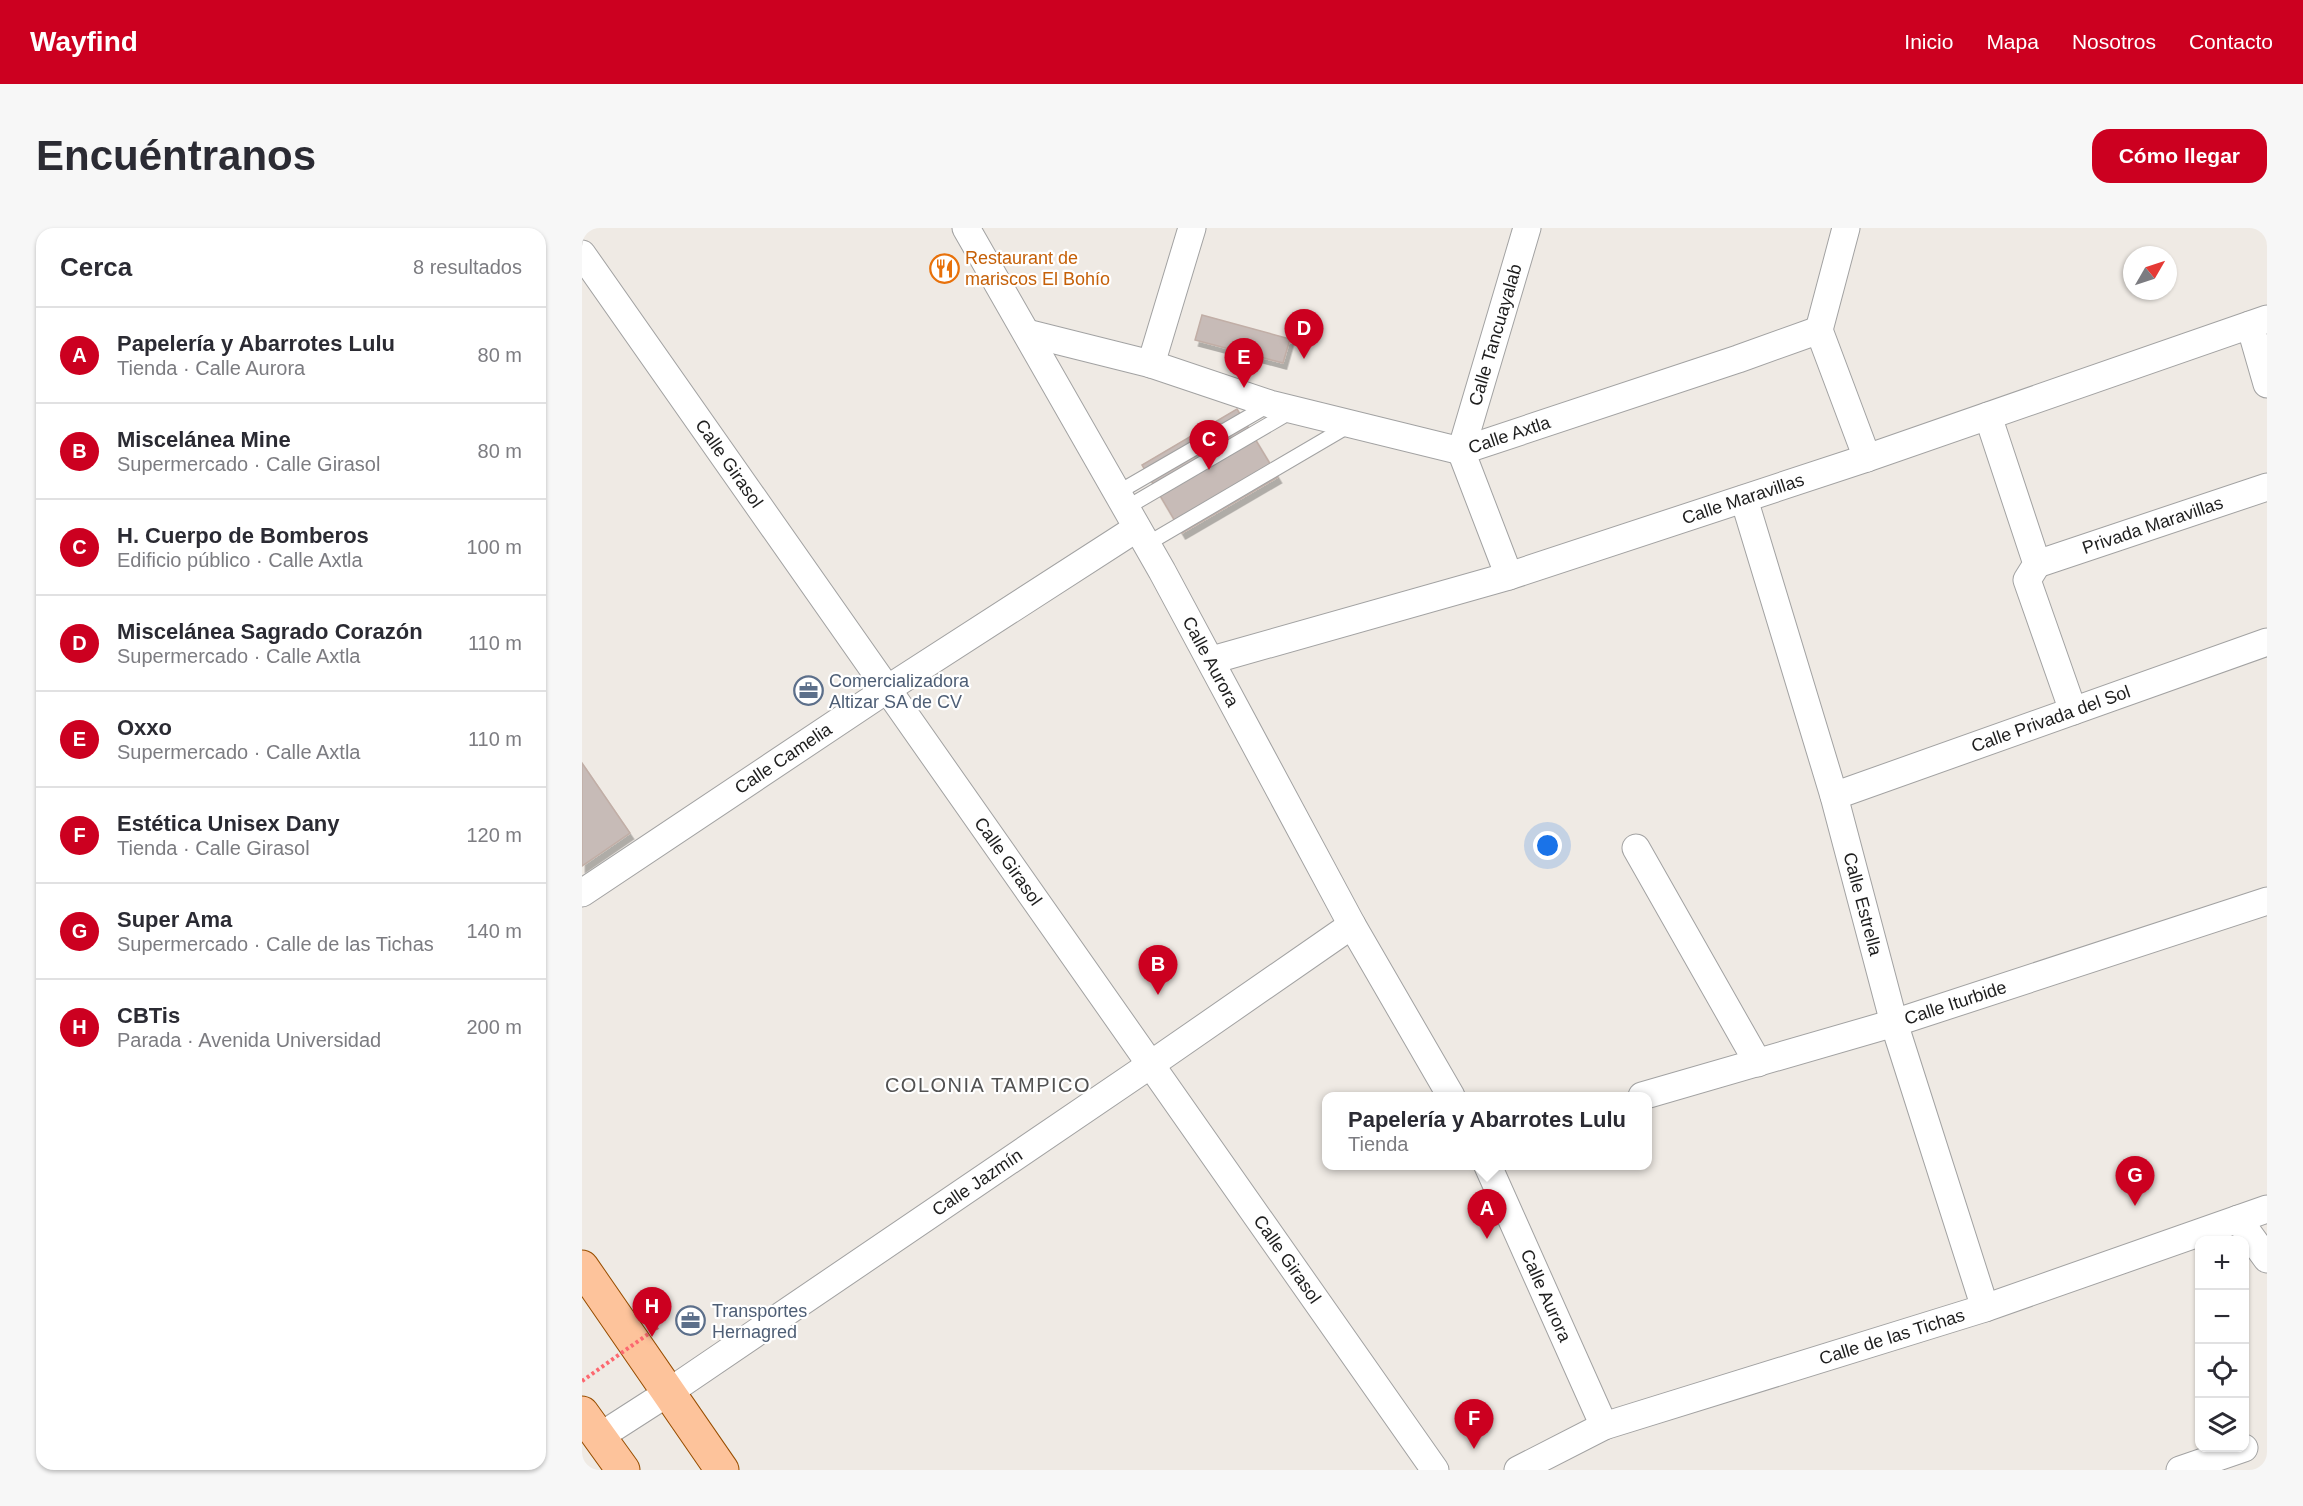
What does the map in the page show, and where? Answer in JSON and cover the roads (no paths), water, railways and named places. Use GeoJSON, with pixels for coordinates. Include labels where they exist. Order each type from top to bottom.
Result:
{"type":"FeatureCollection","features":[{"type":"Feature","properties":{"kind":"main road"},"geometry":{"type":"LineString","coordinates":[[582,1267],[722,1470]]}},
{"type":"Feature","properties":{"kind":"main road"},"geometry":{"type":"LineString","coordinates":[[591,1425],[623,1470]]}},
{"type":"Feature","properties":{"kind":"street","name":"Calle Aurora"},"geometry":{"type":"LineString","coordinates":[[966,228],[1212,660],[1352,925],[1449,1092]]}},
{"type":"Feature","properties":{"kind":"street"},"geometry":{"type":"LineString","coordinates":[[1151,364],[1192,228]]}},
{"type":"Feature","properties":{"kind":"street","name":"Calle Tancuayalab"},"geometry":{"type":"LineString","coordinates":[[1461,451],[1527,228]]}},
{"type":"Feature","properties":{"kind":"street"},"geometry":{"type":"LineString","coordinates":[[1846,228],[1819,330],[1867,458]]}},
{"type":"Feature","properties":{"kind":"street","name":"Calle Girasol"},"geometry":{"type":"LineString","coordinates":[[582,254],[889,688],[1150,1065],[1435,1470]]}},
{"type":"Feature","properties":{"kind":"street"},"geometry":{"type":"LineString","coordinates":[[2258,322],[2267,384]]}},
{"type":"Feature","properties":{"kind":"street","name":"Calle Maravillas"},"geometry":{"type":"LineString","coordinates":[[1212,660],[1509,576],[1867,458],[2258,322]]}},
{"type":"Feature","properties":{"kind":"street","name":"Calle Axtla"},"geometry":{"type":"LineString","coordinates":[[1027,333],[1151,364],[1282,407],[1461,451],[1819,330]]}},
{"type":"Feature","properties":{"kind":"street"},"geometry":{"type":"LineString","coordinates":[[1988,416],[2037,564],[2027,580],[2073,711]]}},
{"type":"Feature","properties":{"kind":"street"},"geometry":{"type":"LineString","coordinates":[[1461,451],[1509,576]]}},
{"type":"Feature","properties":{"kind":"street","name":"Privada Maravillas"},"geometry":{"type":"LineString","coordinates":[[2037,564],[2267,487]]}},
{"type":"Feature","properties":{"kind":"street","name":"Calle Estrella"},"geometry":{"type":"LineString","coordinates":[[1744,499],[1834,796],[1894,1023],[1985,1308]]}},
{"type":"Feature","properties":{"kind":"street","name":"Calle Camelia"},"geometry":{"type":"LineString","coordinates":[[582,893],[889,688],[1132,518]]}},
{"type":"Feature","properties":{"kind":"street","name":"Calle Privada del Sol"},"geometry":{"type":"LineString","coordinates":[[1834,796],[2267,642]]}},
{"type":"Feature","properties":{"kind":"street"},"geometry":{"type":"LineString","coordinates":[[1636,848],[1758,1063]]}},
{"type":"Feature","properties":{"kind":"street","name":"Calle Iturbide"},"geometry":{"type":"LineString","coordinates":[[1652,1093],[1894,1023],[2267,901]]}},
{"type":"Feature","properties":{"kind":"street","name":"Calle Jazmín"},"geometry":{"type":"LineString","coordinates":[[591,1425],[669,1392],[1352,925]]}},
{"type":"Feature","properties":{"kind":"street","name":"Calle Aurora"},"geometry":{"type":"LineString","coordinates":[[1490,1170],[1604,1426]]}},
{"type":"Feature","properties":{"kind":"street","name":"Calle de las Tichas"},"geometry":{"type":"LineString","coordinates":[[1518,1470],[1604,1426],[1985,1308],[2267,1209]]}},
{"type":"Feature","properties":{"kind":"street"},"geometry":{"type":"LineString","coordinates":[[2238,1219],[2267,1259]]}},
{"type":"Feature","properties":{"kind":"street"},"geometry":{"type":"LineString","coordinates":[[2249,1446],[2267,1440]]}},
{"type":"Feature","properties":{"kind":"street"},"geometry":{"type":"LineString","coordinates":[[2180,1470],[2232,1452]]}},
{"type":"Feature","properties":{"kind":"lane"},"geometry":{"type":"LineString","coordinates":[[1132,518],[1282,407]]}},
{"type":"Feature","properties":{"kind":"lane"},"geometry":{"type":"LineString","coordinates":[[1132,518],[1282,407]]}},
{"type":"Feature","properties":{"kind":"lane"},"geometry":{"type":"LineString","coordinates":[[1132,518],[1352,424]]}},
{"type":"Feature","properties":{"kind":"place","name":"Restaurant de mariscos El Bohío"},"geometry":{"type":"Point","coordinates":[944,268]}},
{"type":"Feature","properties":{"kind":"place","name":"Miscelánea Sagrado Corazón"},"geometry":{"type":"Point","coordinates":[1304,359]}},
{"type":"Feature","properties":{"kind":"place","name":"Oxxo"},"geometry":{"type":"Point","coordinates":[1244,388]}},
{"type":"Feature","properties":{"kind":"place","name":"H. Cuerpo de Bomberos"},"geometry":{"type":"Point","coordinates":[1209,470]}},
{"type":"Feature","properties":{"kind":"place","name":"Comercializadora Altizar SA de CV"},"geometry":{"type":"Point","coordinates":[808,691]}},
{"type":"Feature","properties":{"kind":"place","name":"Miscelánea Mine"},"geometry":{"type":"Point","coordinates":[1158,995]}},
{"type":"Feature","properties":{"kind":"place","name":"Super Ama"},"geometry":{"type":"Point","coordinates":[2135,1206]}},
{"type":"Feature","properties":{"kind":"place","name":"Papelería y Abarrotes Lulu"},"geometry":{"type":"Point","coordinates":[1487,1239]}},
{"type":"Feature","properties":{"kind":"place","name":"Transportes Hernagred"},"geometry":{"type":"Point","coordinates":[691,1321]}},
{"type":"Feature","properties":{"kind":"place","name":"CBTis"},"geometry":{"type":"Point","coordinates":[652,1337]}},
{"type":"Feature","properties":{"kind":"place","name":"Estética Unisex Dany"},"geometry":{"type":"Point","coordinates":[1474,1449]}},
{"type":"Feature","properties":{"kind":"district","name":"COLONIA TAMPICO"},"geometry":{"type":"Point","coordinates":[988,1085]}}]}
